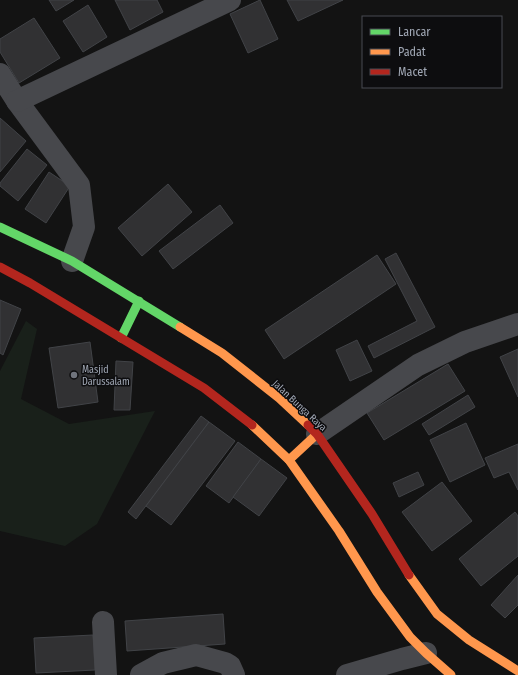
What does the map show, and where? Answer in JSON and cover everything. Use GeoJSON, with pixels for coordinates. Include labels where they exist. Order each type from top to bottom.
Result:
{"type":"FeatureCollection","features":[{"type":"Feature","properties":{"kind":"main road","name":"Jalan Bunga Raya"},"geometry":{"type":"LineString","coordinates":[[0,226],[72,261],[139,301],[222,353],[279,398],[317,434],[372,514],[411,578],[437,614],[470,640],[518,671]]}},
{"type":"Feature","properties":{"kind":"main road"},"geometry":{"type":"LineString","coordinates":[[0,267],[30,283],[204,388],[245,419],[274,445],[289,460],[339,531],[377,592],[410,637],[451,675]]}},
{"type":"Feature","properties":{"kind":"main road"},"geometry":{"type":"LineString","coordinates":[[121,338],[139,301]]}},
{"type":"Feature","properties":{"kind":"main road"},"geometry":{"type":"LineString","coordinates":[[289,460],[317,434]]}},
{"type":"Feature","properties":{"kind":"street"},"geometry":{"type":"LineString","coordinates":[[17,101],[230,0]]}},
{"type":"Feature","properties":{"kind":"street"},"geometry":{"type":"LineString","coordinates":[[0,74],[17,101],[79,185],[84,227],[72,261]]}},
{"type":"Feature","properties":{"kind":"street"},"geometry":{"type":"LineString","coordinates":[[317,434],[418,364],[465,342],[518,324]]}},
{"type":"Feature","properties":{"kind":"street"},"geometry":{"type":"LineString","coordinates":[[103,622],[106,675]]}},
{"type":"Feature","properties":{"kind":"street"},"geometry":{"type":"LineString","coordinates":[[347,675],[426,653]]}},
{"type":"Feature","properties":{"kind":"street"},"geometry":{"type":"LineString","coordinates":[[140,675],[163,663],[196,656],[225,663],[230,666],[234,675]]}},
{"type":"Feature","properties":{"kind":"shaded area"},"geometry":{"type":"Polygon","coordinates":[[[26,321],[37,329],[21,399],[69,424],[155,411],[97,524],[65,546],[0,531],[0,371],[26,321]]]}},
{"type":"Feature","properties":{"kind":"building"},"geometry":{"type":"Polygon","coordinates":[[[49,0],[74,0],[56,11],[49,0]]]}},
{"type":"Feature","properties":{"kind":"building"},"geometry":{"type":"Polygon","coordinates":[[[115,0],[157,0],[163,12],[130,30],[115,0]]]}},
{"type":"Feature","properties":{"kind":"building"},"geometry":{"type":"Polygon","coordinates":[[[260,0],[278,39],[248,53],[230,14],[260,0]]]}},
{"type":"Feature","properties":{"kind":"building"},"geometry":{"type":"Polygon","coordinates":[[[287,0],[343,0],[298,21],[287,0]]]}},
{"type":"Feature","properties":{"kind":"building"},"geometry":{"type":"Polygon","coordinates":[[[88,5],[107,37],[83,52],[63,21],[88,5]]]}},
{"type":"Feature","properties":{"kind":"building"},"geometry":{"type":"Polygon","coordinates":[[[34,18],[60,58],[19,83],[0,52],[0,39],[34,18]]]}},
{"type":"Feature","properties":{"kind":"building"},"geometry":{"type":"Polygon","coordinates":[[[0,118],[26,141],[0,172],[0,118]]]}},
{"type":"Feature","properties":{"kind":"building"},"geometry":{"type":"Polygon","coordinates":[[[27,149],[47,165],[18,201],[0,186],[0,183],[27,149]]]}},
{"type":"Feature","properties":{"kind":"building"},"geometry":{"type":"Polygon","coordinates":[[[49,172],[70,186],[46,223],[25,209],[49,172]]]}},
{"type":"Feature","properties":{"kind":"building"},"geometry":{"type":"Polygon","coordinates":[[[168,184],[192,212],[142,256],[118,228],[168,184]]]}},
{"type":"Feature","properties":{"kind":"building"},"geometry":{"type":"Polygon","coordinates":[[[220,205],[233,223],[173,269],[159,251],[220,205]]]}},
{"type":"Feature","properties":{"kind":"building"},"geometry":{"type":"Polygon","coordinates":[[[396,253],[435,327],[374,358],[368,346],[417,321],[385,259],[396,253]]]}},
{"type":"Feature","properties":{"kind":"building"},"geometry":{"type":"Polygon","coordinates":[[[377,255],[396,284],[284,359],[265,330],[377,255]]]}},
{"type":"Feature","properties":{"kind":"building"},"geometry":{"type":"Polygon","coordinates":[[[0,300],[21,309],[3,355],[0,353],[0,300]]]}},
{"type":"Feature","properties":{"kind":"building"},"geometry":{"type":"Polygon","coordinates":[[[357,340],[372,371],[350,381],[336,350],[357,340]]]}},
{"type":"Feature","properties":{"kind":"building","name":"Masjid Darussalam"},"geometry":{"type":"Polygon","coordinates":[[[90,342],[98,402],[58,408],[49,348],[90,342]]]}},
{"type":"Feature","properties":{"kind":"building"},"geometry":{"type":"Polygon","coordinates":[[[518,349],[518,397],[500,357],[518,349]]]}},
{"type":"Feature","properties":{"kind":"building"},"geometry":{"type":"Polygon","coordinates":[[[116,361],[133,362],[130,410],[114,410],[116,361]]]}},
{"type":"Feature","properties":{"kind":"building"},"geometry":{"type":"Polygon","coordinates":[[[448,364],[465,391],[384,440],[367,413],[448,364]]]}},
{"type":"Feature","properties":{"kind":"building"},"geometry":{"type":"Polygon","coordinates":[[[468,395],[475,407],[429,435],[422,424],[468,395]]]}},
{"type":"Feature","properties":{"kind":"building"},"geometry":{"type":"Polygon","coordinates":[[[201,416],[209,422],[136,519],[128,512],[201,416]]]}},
{"type":"Feature","properties":{"kind":"building"},"geometry":{"type":"Polygon","coordinates":[[[209,422],[235,441],[171,525],[146,506],[209,422]]]}},
{"type":"Feature","properties":{"kind":"building"},"geometry":{"type":"Polygon","coordinates":[[[466,423],[485,465],[450,482],[430,440],[466,423]]]}},
{"type":"Feature","properties":{"kind":"building"},"geometry":{"type":"Polygon","coordinates":[[[238,442],[261,459],[229,503],[206,486],[238,442]]]}},
{"type":"Feature","properties":{"kind":"building"},"geometry":{"type":"Polygon","coordinates":[[[518,444],[518,490],[509,472],[494,478],[485,458],[518,444]]]}},
{"type":"Feature","properties":{"kind":"building"},"geometry":{"type":"Polygon","coordinates":[[[261,459],[287,478],[259,516],[233,497],[261,459]]]}},
{"type":"Feature","properties":{"kind":"building"},"geometry":{"type":"Polygon","coordinates":[[[418,472],[424,485],[399,497],[393,483],[418,472]]]}},
{"type":"Feature","properties":{"kind":"building"},"geometry":{"type":"Polygon","coordinates":[[[442,482],[472,521],[432,551],[402,512],[442,482]]]}},
{"type":"Feature","properties":{"kind":"building"},"geometry":{"type":"Polygon","coordinates":[[[515,512],[518,516],[518,556],[481,586],[459,559],[515,512]]]}},
{"type":"Feature","properties":{"kind":"building"},"geometry":{"type":"Polygon","coordinates":[[[518,575],[518,605],[505,618],[491,605],[518,575]]]}},
{"type":"Feature","properties":{"kind":"building"},"geometry":{"type":"Polygon","coordinates":[[[223,614],[225,644],[127,651],[125,621],[223,614]]]}},
{"type":"Feature","properties":{"kind":"building"},"geometry":{"type":"Polygon","coordinates":[[[93,635],[95,670],[36,673],[34,638],[93,635]]]}},
{"type":"Feature","properties":{"kind":"traffic: fast"},"geometry":{"type":"LineString","coordinates":[[0,227],[72,261],[180,327]]}},
{"type":"Feature","properties":{"kind":"traffic: fast"},"geometry":{"type":"LineString","coordinates":[[121,338],[139,301]]}},
{"type":"Feature","properties":{"kind":"traffic: slow"},"geometry":{"type":"LineString","coordinates":[[180,327],[222,353],[279,398],[308,425]]}},
{"type":"Feature","properties":{"kind":"traffic: slow"},"geometry":{"type":"LineString","coordinates":[[252,425],[289,460],[339,531],[377,592],[410,637],[451,675]]}},
{"type":"Feature","properties":{"kind":"traffic: slow"},"geometry":{"type":"LineString","coordinates":[[289,460],[317,434]]}},
{"type":"Feature","properties":{"kind":"traffic: slow"},"geometry":{"type":"LineString","coordinates":[[409,575],[437,614],[469,640],[518,671]]}},
{"type":"Feature","properties":{"kind":"traffic: jam"},"geometry":{"type":"LineString","coordinates":[[0,267],[30,283],[204,388],[252,425]]}},
{"type":"Feature","properties":{"kind":"traffic: jam"},"geometry":{"type":"LineString","coordinates":[[308,425],[317,434],[372,514],[409,575]]}},
{"type":"Feature","properties":{"kind":"place","name":"Masjid Darussalam"},"geometry":{"type":"Point","coordinates":[74,375]}}]}
